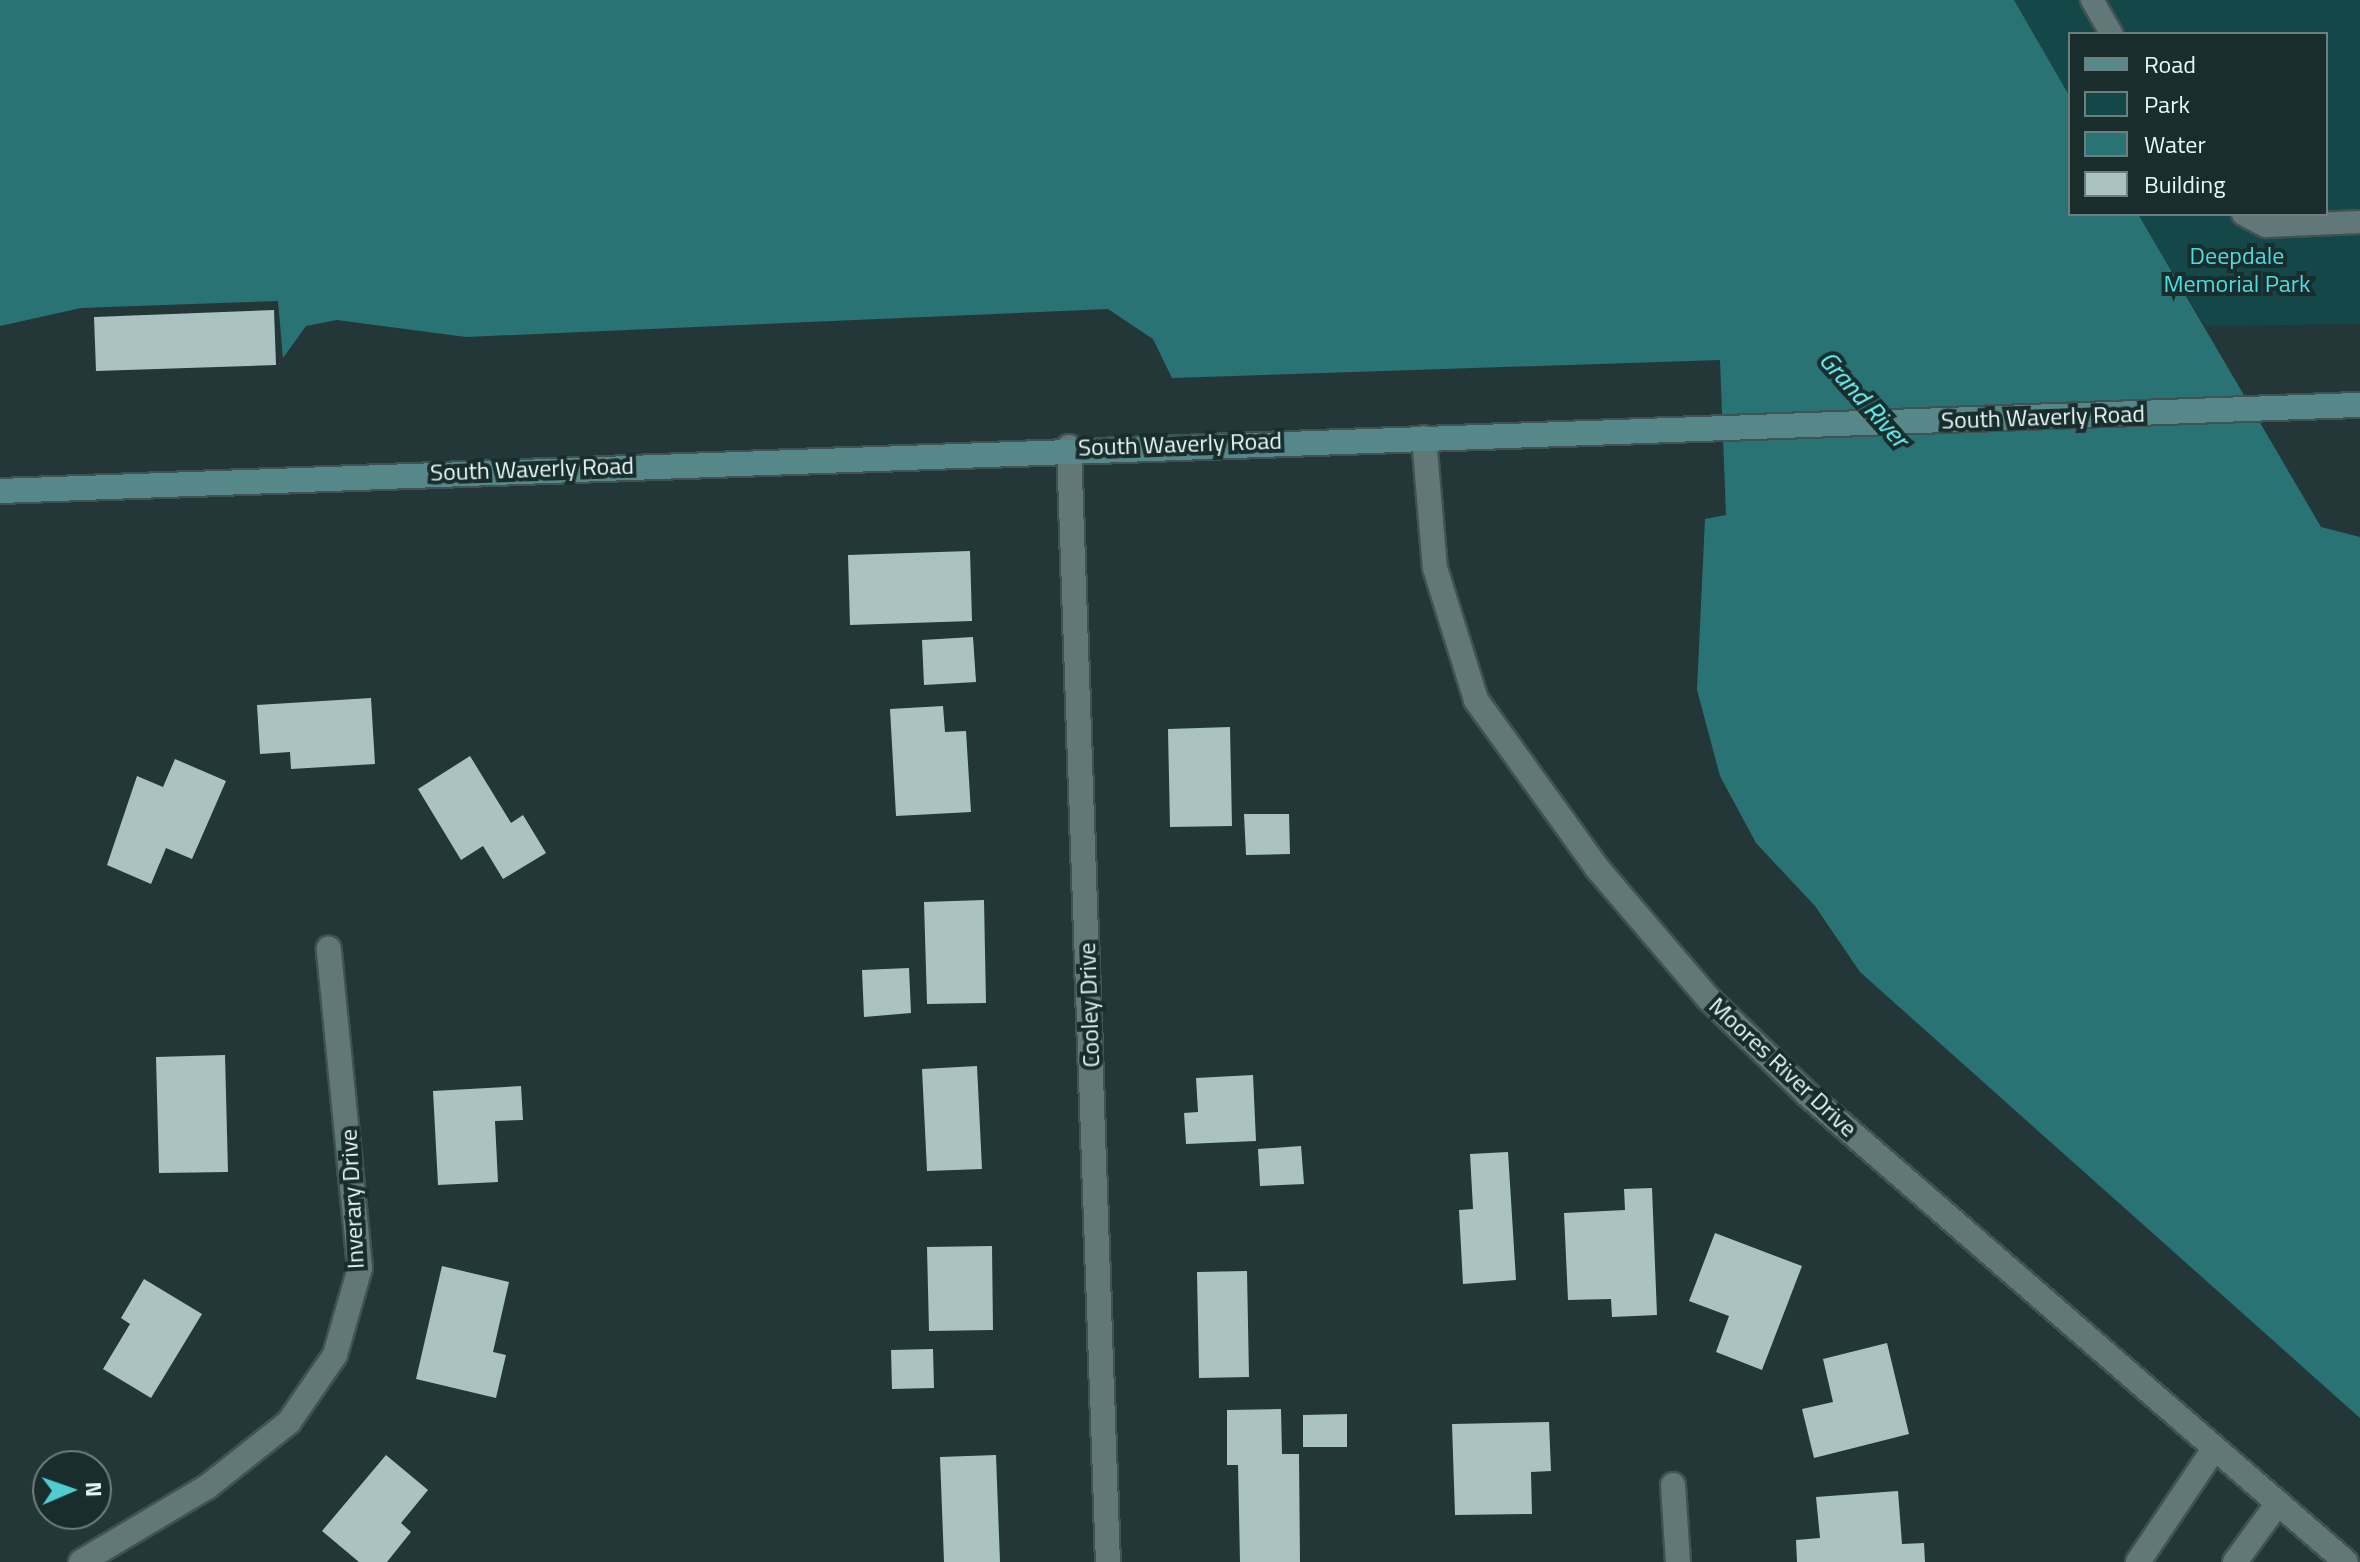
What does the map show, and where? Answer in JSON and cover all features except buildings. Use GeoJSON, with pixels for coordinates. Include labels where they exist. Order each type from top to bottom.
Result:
{"type":"FeatureCollection","features":[{"type":"Feature","properties":{"kind":"main road","name":"South Waverly Road"},"geometry":{"type":"LineString","coordinates":[[0,491],[1069,447],[1551,435],[2360,405]]}},
{"type":"Feature","properties":{"kind":"street","name":"Moores River Drive"},"geometry":{"type":"LineString","coordinates":[[1424,438],[1435,568],[1476,700],[1597,868],[1709,999],[1808,1095],[2346,1562]]}},
{"type":"Feature","properties":{"kind":"street","name":"Cooley Drive"},"geometry":{"type":"LineString","coordinates":[[1069,447],[1108,1562]]}},
{"type":"Feature","properties":{"kind":"street","name":"Inverary Drive"},"geometry":{"type":"LineString","coordinates":[[81,1562],[207,1487],[289,1422],[335,1355],[360,1268],[329,949]]}},
{"type":"Feature","properties":{"kind":"street"},"geometry":{"type":"LineString","coordinates":[[2138,1562],[2214,1449]]}},
{"type":"Feature","properties":{"kind":"street"},"geometry":{"type":"LineString","coordinates":[[1673,1485],[1678,1562]]}},
{"type":"Feature","properties":{"kind":"street"},"geometry":{"type":"LineString","coordinates":[[2235,1562],[2278,1503]]}},
{"type":"Feature","properties":{"kind":"lane"},"geometry":{"type":"LineString","coordinates":[[2092,0],[2111,32]]}},
{"type":"Feature","properties":{"kind":"lane"},"geometry":{"type":"LineString","coordinates":[[2247,216],[2266,226],[2360,222]]}},
{"type":"Feature","properties":{"kind":"green space","name":"Deepdale Memorial Park"},"geometry":{"type":"Polygon","coordinates":[[[2014,0],[2360,0],[2360,324],[2205,326],[2139,216],[2328,216],[2328,32],[2068,32],[2068,94],[2014,0]]]}},
{"type":"Feature","properties":{"kind":"water","name":"Grand River"},"geometry":{"type":"Polygon","coordinates":[[[0,0],[2014,0],[2068,94],[2068,216],[2139,216],[2321,527],[2360,537],[2360,1418],[1860,972],[1815,906],[1756,843],[1720,776],[1697,690],[1705,519],[1726,515],[1720,360],[1172,378],[1153,339],[1108,309],[466,337],[337,320],[306,326],[283,358],[278,301],[81,308],[0,326],[0,0]]]}}]}
